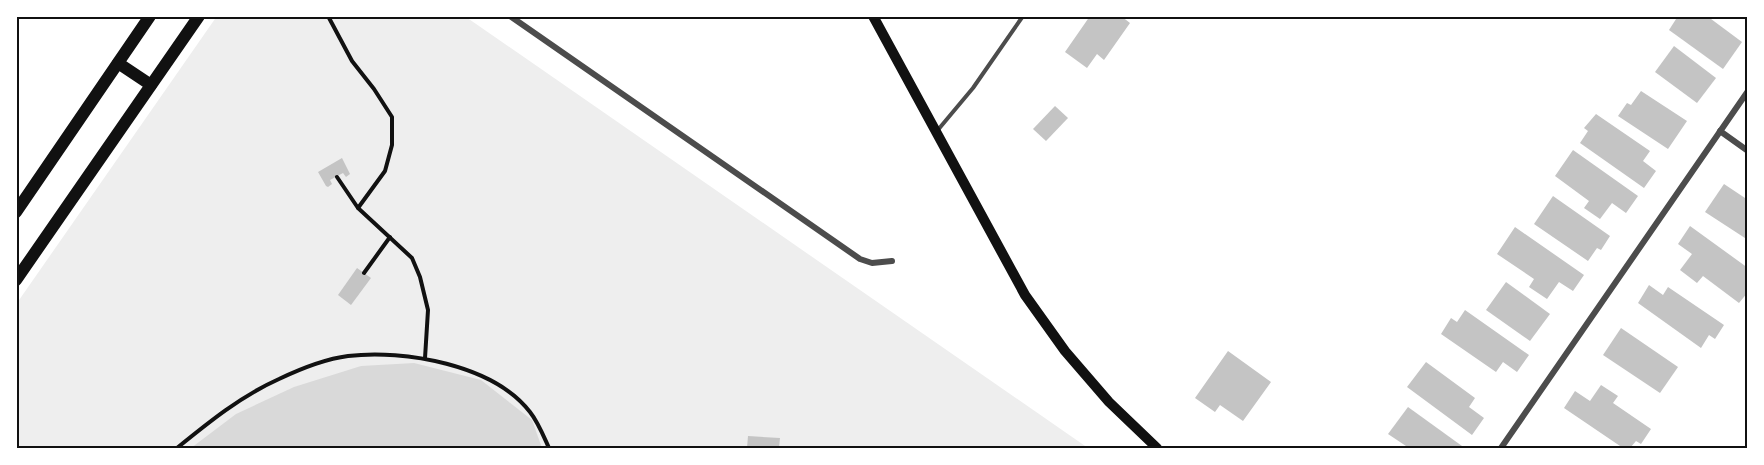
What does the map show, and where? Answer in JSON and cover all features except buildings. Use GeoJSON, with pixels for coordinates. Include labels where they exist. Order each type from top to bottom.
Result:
{"type":"FeatureCollection","features":[{"type":"Feature","properties":{"kind":"main road"},"geometry":{"type":"LineString","coordinates":[[16,212],[150,16]]}},
{"type":"Feature","properties":{"kind":"main road"},"geometry":{"type":"LineString","coordinates":[[16,280],[199,16]]}},
{"type":"Feature","properties":{"kind":"main road"},"geometry":{"type":"LineString","coordinates":[[873,16],[1024,295],[1065,351],[1109,402],[1157,448]]}},
{"type":"Feature","properties":{"kind":"main road"},"geometry":{"type":"LineString","coordinates":[[118,63],[151,85]]}},
{"type":"Feature","properties":{"kind":"street"},"geometry":{"type":"LineString","coordinates":[[510,16],[860,259],[872,263],[892,261]]}},
{"type":"Feature","properties":{"kind":"street"},"geometry":{"type":"LineString","coordinates":[[1501,448],[1748,91]]}},
{"type":"Feature","properties":{"kind":"street"},"geometry":{"type":"LineString","coordinates":[[1720,131],[1748,151]]}},
{"type":"Feature","properties":{"kind":"lane"},"geometry":{"type":"LineString","coordinates":[[936,131],[973,88],[1023,16]]}},
{"type":"Feature","properties":{"kind":"path"},"geometry":{"type":"LineString","coordinates":[[328,16],[352,61],[392,117],[392,145],[385,171],[358,208]]}},
{"type":"Feature","properties":{"kind":"path"},"geometry":{"type":"LineString","coordinates":[[337,177],[358,208],[412,258],[420,277],[428,310],[425,358]]}},
{"type":"Feature","properties":{"kind":"path"},"geometry":{"type":"LineString","coordinates":[[364,273],[390,237]]}},
{"type":"Feature","properties":{"kind":"path"},"geometry":{"type":"LineString","coordinates":[[177,448],[247,395],[312,365],[347,356],[378,354],[425,358],[457,366],[495,383],[531,412],[549,448]]}},
{"type":"Feature","properties":{"kind":"shaded area"},"geometry":{"type":"Polygon","coordinates":[[[217,16],[466,17],[1088,448],[17,448],[17,303],[217,16]]]}},
{"type":"Feature","properties":{"kind":"shaded area"},"geometry":{"type":"Polygon","coordinates":[[[414,363],[481,380],[532,420],[542,448],[191,448],[236,414],[294,387],[361,366],[414,363]]]}}]}
